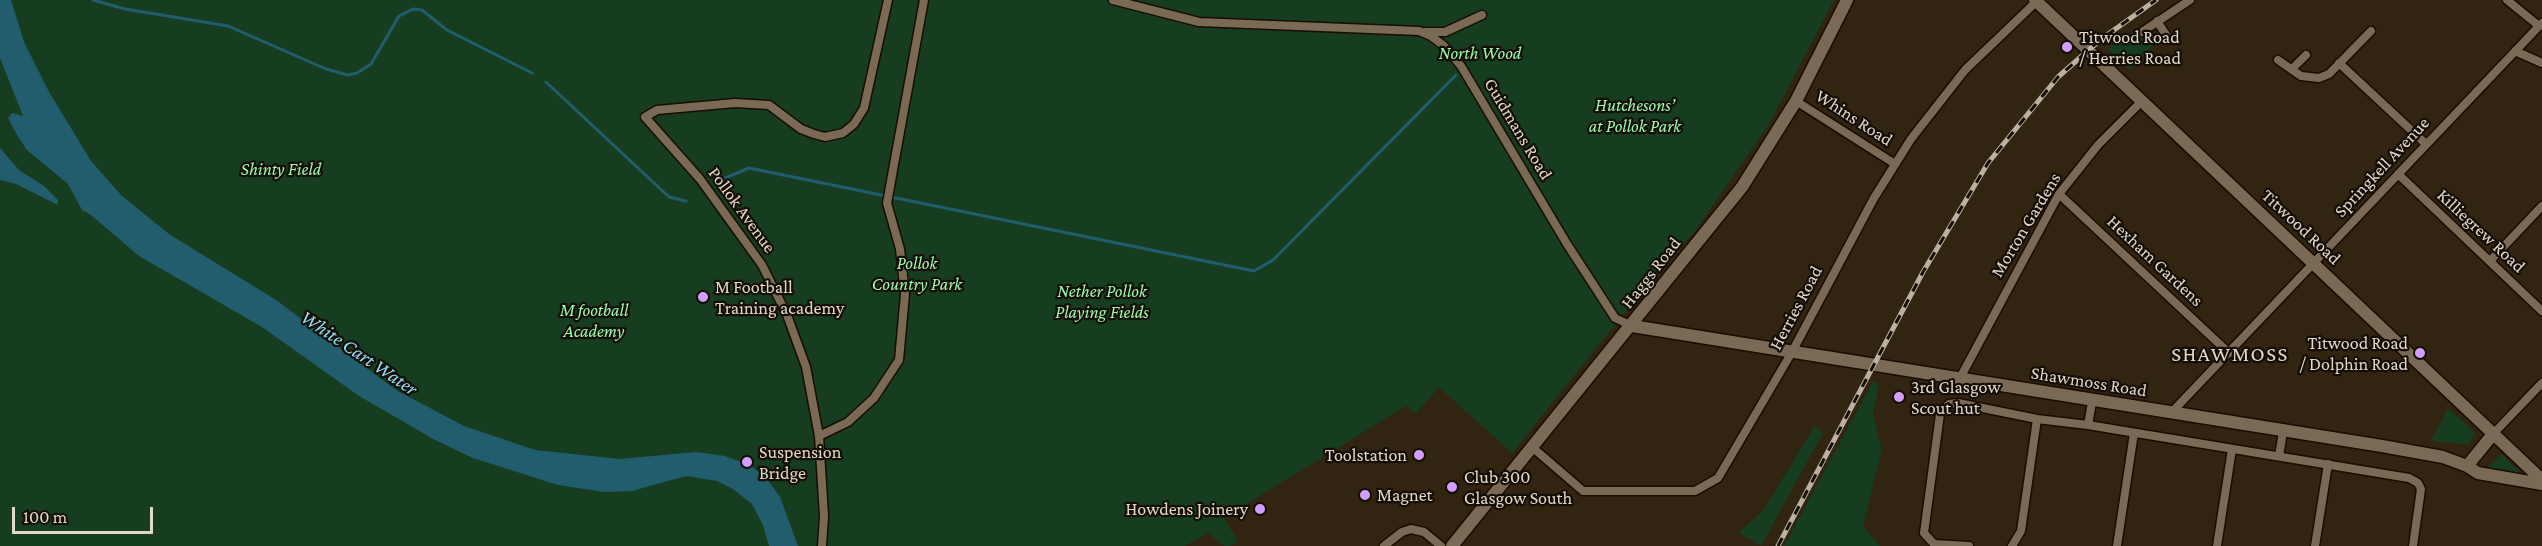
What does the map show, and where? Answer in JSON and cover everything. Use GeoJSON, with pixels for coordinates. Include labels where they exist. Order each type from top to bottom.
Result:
{"type":"FeatureCollection","features":[{"type":"Feature","properties":{"kind":"main road","name":"Haggs Road"},"geometry":{"type":"LineString","coordinates":[[1452,546],[1742,187],[1796,101],[1847,0]]}},
{"type":"Feature","properties":{"kind":"main road","name":"Titwood Road"},"geometry":{"type":"LineString","coordinates":[[2036,0],[2141,102],[2494,433],[2542,482]]}},
{"type":"Feature","properties":{"kind":"main road","name":"Shawmoss Road"},"geometry":{"type":"LineString","coordinates":[[1632,326],[2092,402],[2435,455],[2467,466],[2478,473],[2542,482]]}},
{"type":"Feature","properties":{"kind":"main road"},"geometry":{"type":"LineString","coordinates":[[2467,466],[2494,433]]}},
{"type":"Feature","properties":{"kind":"street","name":"Pollok Avenue"},"geometry":{"type":"LineString","coordinates":[[822,546],[823,505],[819,436],[806,367],[787,315],[762,265],[700,179],[645,117],[657,110],[735,103],[769,105],[801,129],[814,134],[825,136],[843,133],[854,124],[864,108],[888,0]]}},
{"type":"Feature","properties":{"kind":"street"},"geometry":{"type":"LineString","coordinates":[[819,436],[848,422],[874,398],[899,360],[905,294],[900,249],[887,203],[924,0]]}},
{"type":"Feature","properties":{"kind":"street","name":"Guidmans Road"},"geometry":{"type":"LineString","coordinates":[[1113,0],[1199,22],[1419,32],[1444,46],[1461,66],[1567,244],[1615,318],[1632,326]]}},
{"type":"Feature","properties":{"kind":"street","name":"Herries Road"},"geometry":{"type":"LineString","coordinates":[[1532,447],[1583,491],[1695,491],[1708,486],[1723,472],[1792,352],[1894,164],[1925,119],[1965,70],[2036,0]]}},
{"type":"Feature","properties":{"kind":"street"},"geometry":{"type":"LineString","coordinates":[[2142,32],[2190,0]]}},
{"type":"Feature","properties":{"kind":"street"},"geometry":{"type":"LineString","coordinates":[[2507,0],[2540,24]]}},
{"type":"Feature","properties":{"kind":"street"},"geometry":{"type":"LineString","coordinates":[[1419,32],[1445,32],[1482,15]]}},
{"type":"Feature","properties":{"kind":"street"},"geometry":{"type":"LineString","coordinates":[[2157,21],[2168,38]]}},
{"type":"Feature","properties":{"kind":"street","name":"Springkell Avenue"},"geometry":{"type":"LineString","coordinates":[[2171,413],[2540,24]]}},
{"type":"Feature","properties":{"kind":"street"},"geometry":{"type":"LineString","coordinates":[[2278,60],[2301,75],[2319,78],[2329,74],[2371,31]]}},
{"type":"Feature","properties":{"kind":"street"},"geometry":{"type":"LineString","coordinates":[[2515,51],[2542,63]]}},
{"type":"Feature","properties":{"kind":"street"},"geometry":{"type":"LineString","coordinates":[[2293,68],[2306,55]]}},
{"type":"Feature","properties":{"kind":"street"},"geometry":{"type":"LineString","coordinates":[[2339,63],[2427,144]]}},
{"type":"Feature","properties":{"kind":"street","name":"Whins Road"},"geometry":{"type":"LineString","coordinates":[[1796,101],[1894,164]]}},
{"type":"Feature","properties":{"kind":"street","name":"Morton Gardens"},"geometry":{"type":"LineString","coordinates":[[1959,380],[2060,194],[2098,145],[2141,102]]}},
{"type":"Feature","properties":{"kind":"street","name":"Killiegrew Road"},"geometry":{"type":"LineString","coordinates":[[2398,174],[2542,311]]}},
{"type":"Feature","properties":{"kind":"street","name":"Hexham Gardens"},"geometry":{"type":"LineString","coordinates":[[2060,194],[2229,353]]}},
{"type":"Feature","properties":{"kind":"street"},"geometry":{"type":"LineString","coordinates":[[2490,261],[2542,206]]}},
{"type":"Feature","properties":{"kind":"street"},"geometry":{"type":"LineString","coordinates":[[2494,433],[2542,383]]}},
{"type":"Feature","properties":{"kind":"street"},"geometry":{"type":"LineString","coordinates":[[2088,425],[2092,402]]}},
{"type":"Feature","properties":{"kind":"street"},"geometry":{"type":"LineString","coordinates":[[1969,546],[1934,544],[1924,533],[1940,414],[1949,404],[1958,403],[2037,419],[2088,425],[2409,478],[2418,483],[2421,489],[2413,546]]}},
{"type":"Feature","properties":{"kind":"street"},"geometry":{"type":"LineString","coordinates":[[2012,546],[2021,531],[2037,419]]}},
{"type":"Feature","properties":{"kind":"street"},"geometry":{"type":"LineString","coordinates":[[2279,456],[2283,432]]}},
{"type":"Feature","properties":{"kind":"street"},"geometry":{"type":"LineString","coordinates":[[2117,546],[2134,433]]}},
{"type":"Feature","properties":{"kind":"street"},"geometry":{"type":"LineString","coordinates":[[2217,546],[2232,448]]}},
{"type":"Feature","properties":{"kind":"street"},"geometry":{"type":"LineString","coordinates":[[2315,546],[2328,464]]}},
{"type":"Feature","properties":{"kind":"street"},"geometry":{"type":"LineString","coordinates":[[1384,546],[1402,532],[1414,529],[1424,532],[1441,546]]}},
{"type":"Feature","properties":{"kind":"green space","name":"Pollok Country Park"},"geometry":{"type":"Polygon","coordinates":[[[0,0],[1834,0],[1769,124],[1696,230],[1642,291],[1512,453],[1439,387],[1416,414],[1406,406],[1224,518],[1237,542],[1230,546],[1224,546],[1208,533],[1185,546],[0,546],[0,0]]]}},
{"type":"Feature","properties":{"kind":"green space"},"geometry":{"type":"Polygon","coordinates":[[[2137,29],[2149,44],[2160,38],[2130,70],[2108,49],[2137,29]]]}},
{"type":"Feature","properties":{"kind":"green space"},"geometry":{"type":"Polygon","coordinates":[[[1873,381],[1879,384],[1873,414],[1882,450],[1863,527],[1880,546],[1784,546],[1873,381]]]}},
{"type":"Feature","properties":{"kind":"green space"},"geometry":{"type":"Polygon","coordinates":[[[2448,408],[2475,433],[2469,445],[2431,441],[2448,408]]]}},
{"type":"Feature","properties":{"kind":"green space"},"geometry":{"type":"Polygon","coordinates":[[[1815,425],[1823,433],[1761,546],[1739,533],[1764,509],[1815,425]]]}},
{"type":"Feature","properties":{"kind":"green space"},"geometry":{"type":"Polygon","coordinates":[[[2501,454],[2521,473],[2487,468],[2501,454]]]}},
{"type":"Feature","properties":{"kind":"water"},"geometry":{"type":"Polygon","coordinates":[[[0,0],[11,0],[24,42],[49,92],[91,161],[121,195],[169,234],[276,300],[396,390],[464,426],[535,450],[620,459],[696,452],[725,456],[749,465],[765,476],[780,497],[798,546],[769,546],[763,525],[752,504],[733,489],[717,481],[686,476],[632,491],[604,492],[558,485],[473,458],[435,440],[359,396],[262,327],[139,256],[82,210],[68,184],[27,150],[17,135],[8,118],[12,113],[23,116],[0,58],[0,0]]]}},
{"type":"Feature","properties":{"kind":"water"},"geometry":{"type":"Polygon","coordinates":[[[0,148],[19,170],[44,186],[58,200],[58,205],[16,184],[0,180],[0,148]]]}},
{"type":"Feature","properties":{"kind":"waterway"},"geometry":{"type":"LineString","coordinates":[[93,0],[125,9],[228,26],[326,69],[348,75],[357,73],[371,64],[399,16],[413,9],[422,10],[447,30],[532,73]]}},
{"type":"Feature","properties":{"kind":"waterway"},"geometry":{"type":"LineString","coordinates":[[716,182],[749,168],[1254,271],[1273,260],[1456,75]]}},
{"type":"Feature","properties":{"kind":"waterway"},"geometry":{"type":"LineString","coordinates":[[546,82],[669,197],[686,201]]}},
{"type":"Feature","properties":{"kind":"railway"},"geometry":{"type":"LineString","coordinates":[[1778,546],[1923,272],[1988,163],[2058,77],[2100,40],[2156,0]]}},
{"type":"Feature","properties":{"kind":"place","name":"Titwood Road / Herries Road"},"geometry":{"type":"Point","coordinates":[2067,47]}},
{"type":"Feature","properties":{"kind":"place","name":"M Football Training academy"},"geometry":{"type":"Point","coordinates":[703,297]}},
{"type":"Feature","properties":{"kind":"place","name":"Titwood Road / Dolphin Road"},"geometry":{"type":"Point","coordinates":[2420,353]}},
{"type":"Feature","properties":{"kind":"place","name":"3rd Glasgow Scout hut"},"geometry":{"type":"Point","coordinates":[1899,397]}},
{"type":"Feature","properties":{"kind":"place","name":"Toolstation"},"geometry":{"type":"Point","coordinates":[1419,455]}},
{"type":"Feature","properties":{"kind":"place","name":"Suspension Bridge"},"geometry":{"type":"Point","coordinates":[747,462]}},
{"type":"Feature","properties":{"kind":"place","name":"Club 300 Glasgow South"},"geometry":{"type":"Point","coordinates":[1452,487]}},
{"type":"Feature","properties":{"kind":"place","name":"Magnet"},"geometry":{"type":"Point","coordinates":[1365,495]}},
{"type":"Feature","properties":{"kind":"place","name":"Howdens Joinery"},"geometry":{"type":"Point","coordinates":[1260,509]}},
{"type":"Feature","properties":{"kind":"district","name":"SHAWMOSS"},"geometry":{"type":"Point","coordinates":[2230,355]}},
{"type":"Feature","properties":{"kind":"park label","name":"North Wood"},"geometry":{"type":"Point","coordinates":[1480,53]}},
{"type":"Feature","properties":{"kind":"park label","name":"Hutchesons’ at Pollok Park"},"geometry":{"type":"Point","coordinates":[1635,115]}},
{"type":"Feature","properties":{"kind":"park label","name":"Shinty Field"},"geometry":{"type":"Point","coordinates":[281,169]}},
{"type":"Feature","properties":{"kind":"park label","name":"Nether Pollok Playing Fields"},"geometry":{"type":"Point","coordinates":[1102,301]}},
{"type":"Feature","properties":{"kind":"park label","name":"M football Academy"},"geometry":{"type":"Point","coordinates":[594,320]}},
{"type":"Feature","properties":{"kind":"water label","name":"White Cart Water"},"geometry":{"type":"Point","coordinates":[359,353]}}]}
